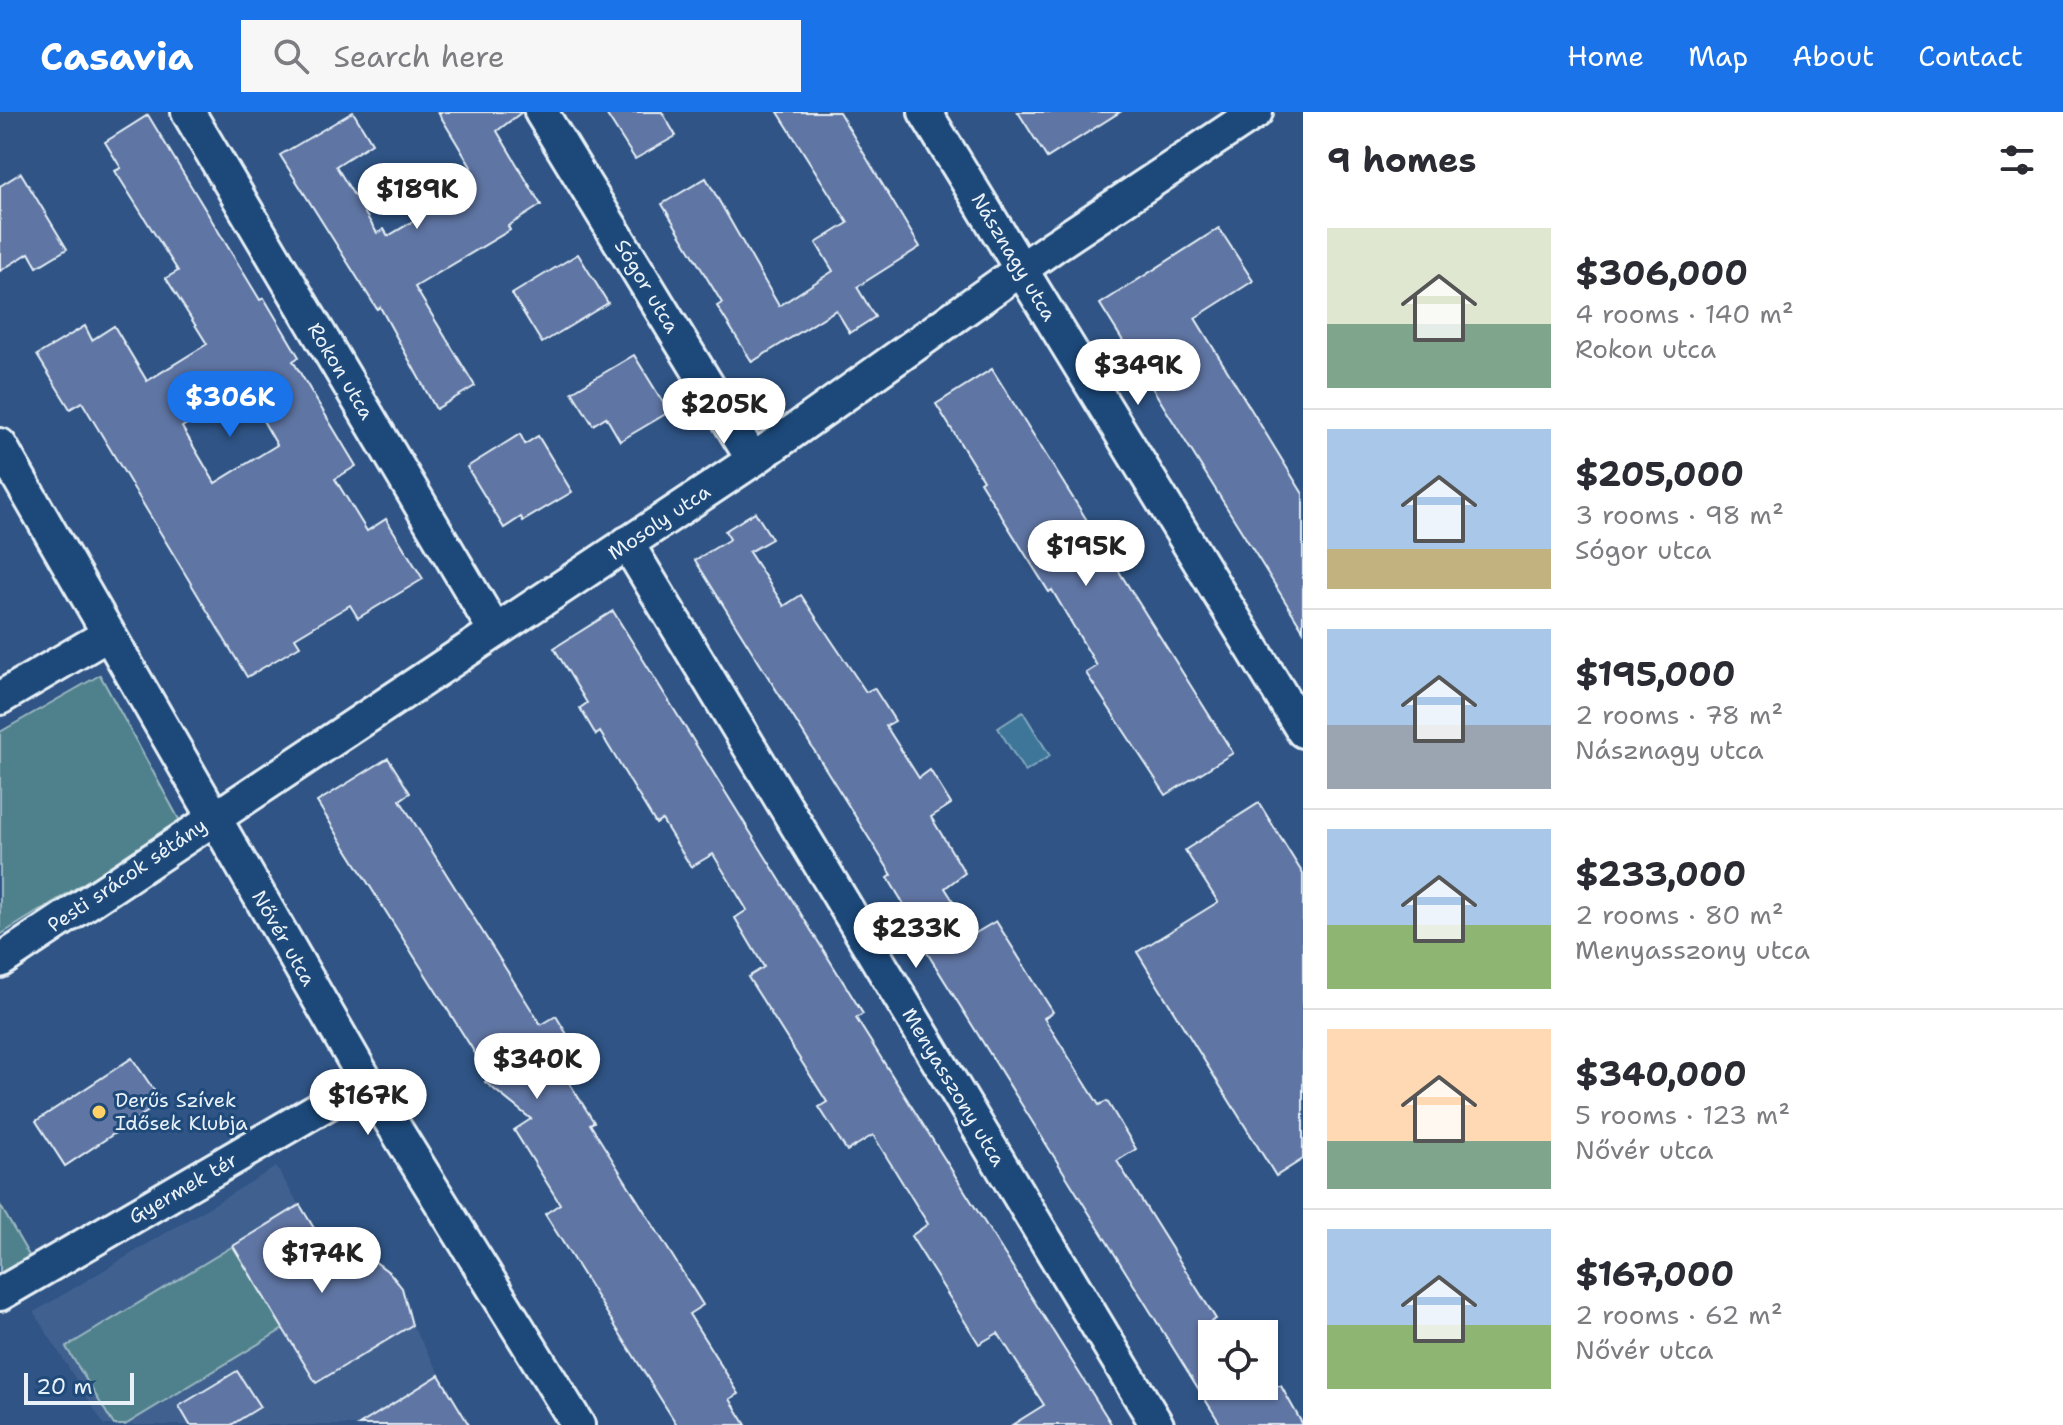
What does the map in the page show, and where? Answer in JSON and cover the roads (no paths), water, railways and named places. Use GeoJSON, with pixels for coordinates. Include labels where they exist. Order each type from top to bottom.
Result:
{"type":"FeatureCollection","features":[{"type":"Feature","properties":{"kind":"street","name":"Rokon utca"},"geometry":{"type":"LineString","coordinates":[[188,112],[495,631]]}},
{"type":"Feature","properties":{"kind":"street","name":"Sógor utca"},"geometry":{"type":"LineString","coordinates":[[541,112],[753,460]]}},
{"type":"Feature","properties":{"kind":"street","name":"Násznagy utca"},"geometry":{"type":"LineString","coordinates":[[925,112],[1303,731]]}},
{"type":"Feature","properties":{"kind":"street","name":"Mosoly utca"},"geometry":{"type":"LineString","coordinates":[[215,816],[753,460],[1022,270],[1256,112]]}},
{"type":"Feature","properties":{"kind":"street","name":"Nővér utca"},"geometry":{"type":"LineString","coordinates":[[0,445],[366,1081],[578,1425]]}},
{"type":"Feature","properties":{"kind":"street","name":"Menyasszony utca"},"geometry":{"type":"LineString","coordinates":[[627,543],[1157,1425]]}},
{"type":"Feature","properties":{"kind":"street"},"geometry":{"type":"LineString","coordinates":[[0,698],[107,635]]}},
{"type":"Feature","properties":{"kind":"street","name":"Pesti srácok sétány"},"geometry":{"type":"LineString","coordinates":[[0,961],[215,816]]}},
{"type":"Feature","properties":{"kind":"street","name":"Gyermek tér"},"geometry":{"type":"LineString","coordinates":[[0,1294],[366,1081]]}},
{"type":"Feature","properties":{"kind":"place","name":"Derűs Szívek Idősek Klubja"},"geometry":{"type":"Point","coordinates":[99,1112]}}]}
